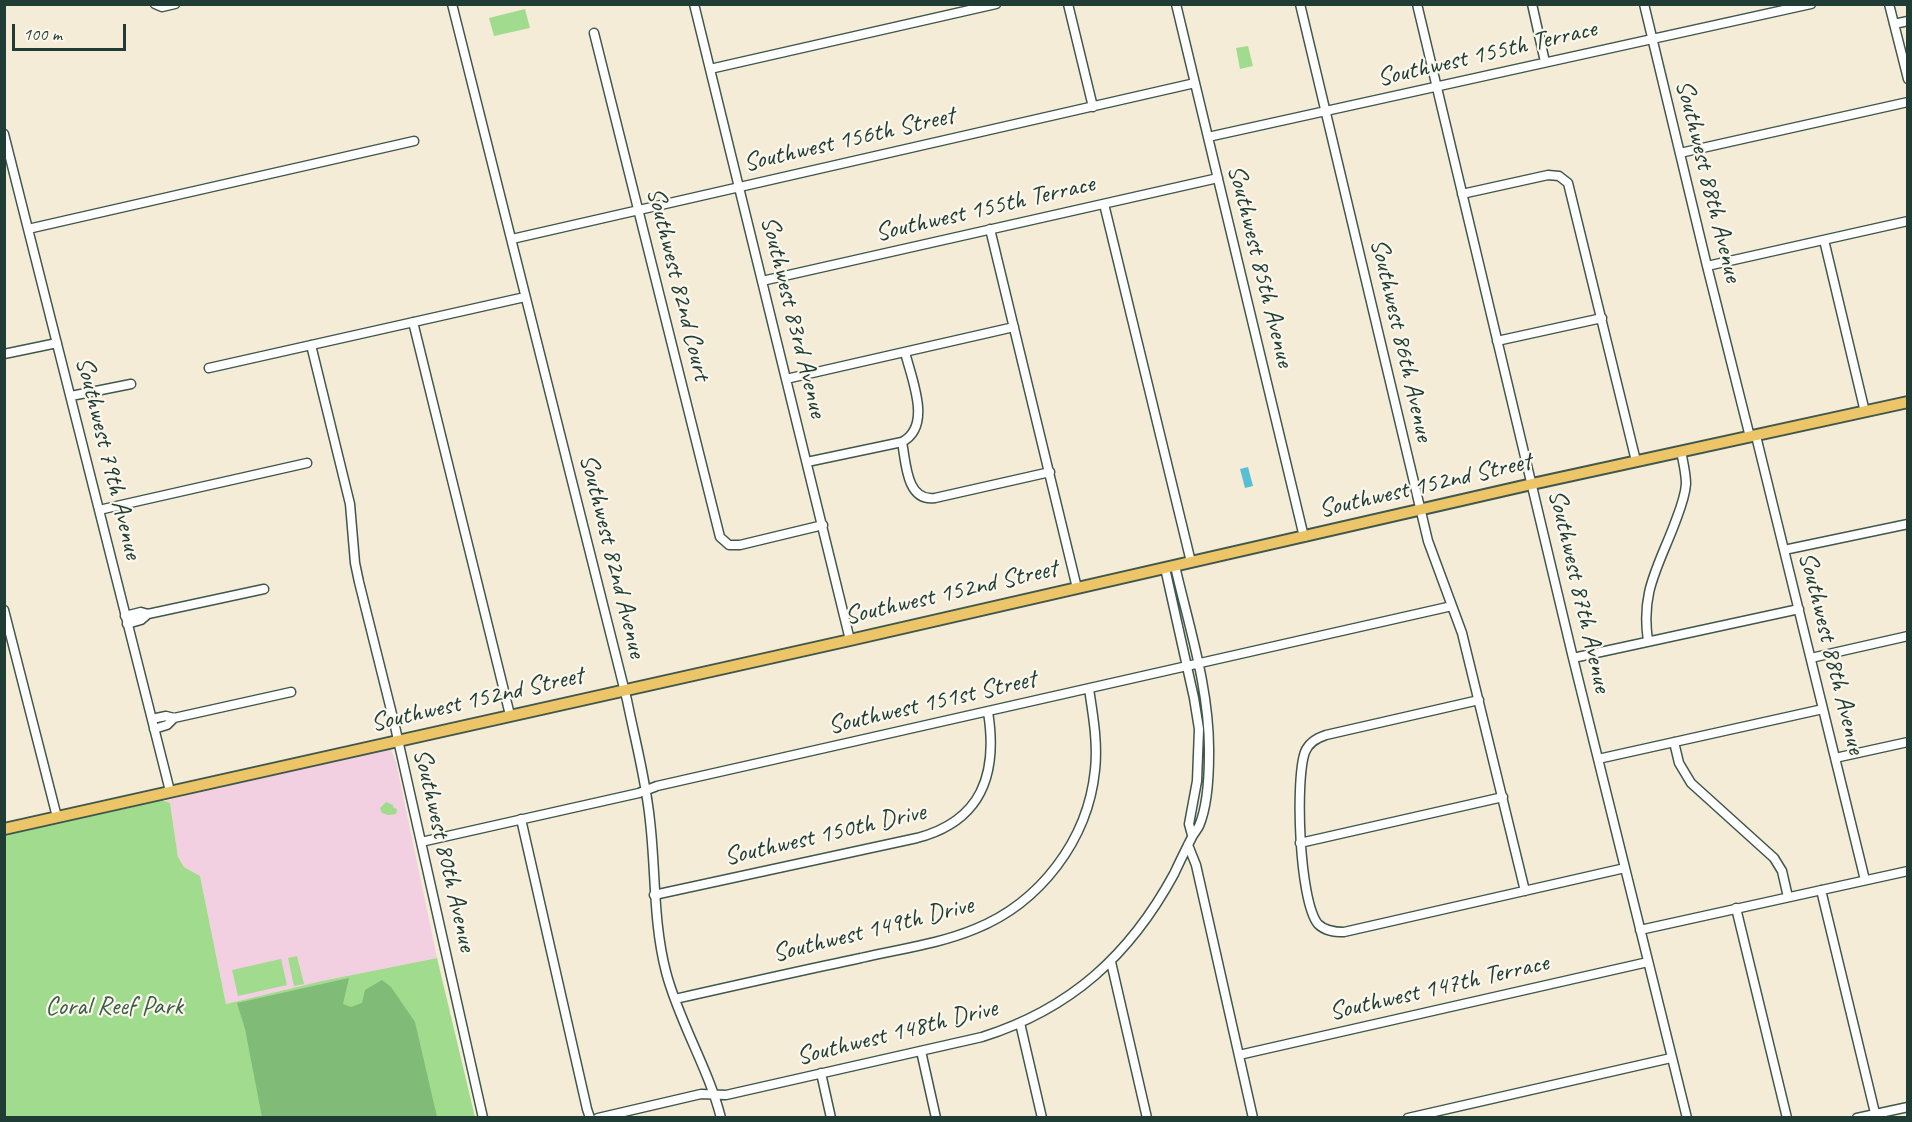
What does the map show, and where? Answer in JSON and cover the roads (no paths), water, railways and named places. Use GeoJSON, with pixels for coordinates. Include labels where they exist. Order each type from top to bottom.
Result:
{"type":"FeatureCollection","features":[{"type":"Feature","properties":{"kind":"main road","name":"Southwest 152nd Street"},"geometry":{"type":"LineString","coordinates":[[4,829],[850,640],[1532,484],[1908,402]]}},
{"type":"Feature","properties":{"kind":"street"},"geometry":{"type":"LineString","coordinates":[[155,4],[162,7],[175,4]]}},
{"type":"Feature","properties":{"kind":"street","name":"Southwest 82nd Avenue"},"geometry":{"type":"LineString","coordinates":[[452,4],[624,689],[646,791],[660,945],[675,999],[721,1118]]}},
{"type":"Feature","properties":{"kind":"street","name":"Southwest 83rd Avenue"},"geometry":{"type":"LineString","coordinates":[[694,4],[850,640]]}},
{"type":"Feature","properties":{"kind":"street"},"geometry":{"type":"LineString","coordinates":[[710,69],[996,4]]}},
{"type":"Feature","properties":{"kind":"street"},"geometry":{"type":"LineString","coordinates":[[1068,4],[1093,106]]}},
{"type":"Feature","properties":{"kind":"street","name":"Southwest 85th Avenue"},"geometry":{"type":"LineString","coordinates":[[1176,4],[1304,537]]}},
{"type":"Feature","properties":{"kind":"street","name":"Southwest 86th Avenue"},"geometry":{"type":"LineString","coordinates":[[1300,4],[1420,510],[1433,559],[1462,633],[1525,891]]}},
{"type":"Feature","properties":{"kind":"street","name":"Southwest 87th Avenue"},"geometry":{"type":"LineString","coordinates":[[1417,4],[1573,658],[1687,1118]]}},
{"type":"Feature","properties":{"kind":"street"},"geometry":{"type":"LineString","coordinates":[[1532,4],[1545,62]]}},
{"type":"Feature","properties":{"kind":"street","name":"Southwest 88th Avenue"},"geometry":{"type":"LineString","coordinates":[[1644,4],[1707,266],[1785,550],[1865,880]]}},
{"type":"Feature","properties":{"kind":"street","name":"Southwest 155th Terrace"},"geometry":{"type":"LineString","coordinates":[[1208,137],[1811,4]]}},
{"type":"Feature","properties":{"kind":"street"},"geometry":{"type":"LineString","coordinates":[[1889,4],[1908,79]]}},
{"type":"Feature","properties":{"kind":"street"},"geometry":{"type":"LineString","coordinates":[[1894,24],[1908,21]]}},
{"type":"Feature","properties":{"kind":"street","name":"Southwest 82nd Court"},"geometry":{"type":"LineString","coordinates":[[594,33],[720,537],[725,542],[740,545],[823,525]]}},
{"type":"Feature","properties":{"kind":"street","name":"Southwest 156th Street"},"geometry":{"type":"LineString","coordinates":[[512,238],[1195,83]]}},
{"type":"Feature","properties":{"kind":"street"},"geometry":{"type":"LineString","coordinates":[[1680,153],[1908,102]]}},
{"type":"Feature","properties":{"kind":"street","name":"Southwest 79th Avenue"},"geometry":{"type":"LineString","coordinates":[[4,134],[8,165],[28,229],[170,791]]}},
{"type":"Feature","properties":{"kind":"street"},"geometry":{"type":"LineString","coordinates":[[28,229],[414,141]]}},
{"type":"Feature","properties":{"kind":"street"},"geometry":{"type":"LineString","coordinates":[[1462,194],[1542,176],[1564,177],[1571,192],[1636,461]]}},
{"type":"Feature","properties":{"kind":"street","name":"Southwest 155th Terrace"},"geometry":{"type":"LineString","coordinates":[[762,281],[1218,178]]}},
{"type":"Feature","properties":{"kind":"street"},"geometry":{"type":"LineString","coordinates":[[1104,204],[1191,562]]}},
{"type":"Feature","properties":{"kind":"street"},"geometry":{"type":"LineString","coordinates":[[1707,266],[1908,221]]}},
{"type":"Feature","properties":{"kind":"street"},"geometry":{"type":"LineString","coordinates":[[990,229],[1077,588]]}},
{"type":"Feature","properties":{"kind":"street"},"geometry":{"type":"LineString","coordinates":[[1824,240],[1865,412]]}},
{"type":"Feature","properties":{"kind":"street"},"geometry":{"type":"LineString","coordinates":[[209,368],[525,297]]}},
{"type":"Feature","properties":{"kind":"street"},"geometry":{"type":"LineString","coordinates":[[1497,341],[1602,318]]}},
{"type":"Feature","properties":{"kind":"street"},"geometry":{"type":"LineString","coordinates":[[413,322],[510,715]]}},
{"type":"Feature","properties":{"kind":"street"},"geometry":{"type":"LineString","coordinates":[[786,379],[1014,327]]}},
{"type":"Feature","properties":{"kind":"street"},"geometry":{"type":"LineString","coordinates":[[4,354],[57,343]]}},
{"type":"Feature","properties":{"kind":"street","name":"Southwest 80th Avenue"},"geometry":{"type":"LineString","coordinates":[[311,345],[350,504],[359,582],[398,741],[483,1118]]}},
{"type":"Feature","properties":{"kind":"street"},"geometry":{"type":"LineString","coordinates":[[807,462],[909,438],[916,430],[919,417],[904,352]]}},
{"type":"Feature","properties":{"kind":"street"},"geometry":{"type":"LineString","coordinates":[[71,396],[131,384]]}},
{"type":"Feature","properties":{"kind":"street"},"geometry":{"type":"LineString","coordinates":[[902,441],[911,484],[921,497],[935,498],[1050,472]]}},
{"type":"Feature","properties":{"kind":"street"},"geometry":{"type":"LineString","coordinates":[[1648,641],[1645,611],[1647,595],[1680,510],[1684,492],[1686,478],[1681,451]]}},
{"type":"Feature","properties":{"kind":"street"},"geometry":{"type":"LineString","coordinates":[[99,510],[307,463]]}},
{"type":"Feature","properties":{"kind":"street"},"geometry":{"type":"LineString","coordinates":[[1785,550],[1908,524]]}},
{"type":"Feature","properties":{"kind":"street"},"geometry":{"type":"LineString","coordinates":[[1170,567],[1199,729],[1197,781],[1189,824],[1192,835]]}},
{"type":"Feature","properties":{"kind":"street","name":"Southwest 148th Drive"},"geometry":{"type":"LineString","coordinates":[[598,1118],[701,1094],[726,1095],[976,1038],[1020,1023],[1068,998],[1111,962],[1146,921],[1199,826],[1203,810],[1209,756],[1207,716],[1198,664],[1170,567]]}},
{"type":"Feature","properties":{"kind":"street"},"geometry":{"type":"LineString","coordinates":[[126,620],[141,620],[148,614],[264,589]]}},
{"type":"Feature","properties":{"kind":"street","name":"Southwest 151st Street"},"geometry":{"type":"LineString","coordinates":[[421,842],[646,791],[657,786],[1452,606]]}},
{"type":"Feature","properties":{"kind":"street"},"geometry":{"type":"LineString","coordinates":[[1573,658],[1799,609]]}},
{"type":"Feature","properties":{"kind":"street"},"geometry":{"type":"LineString","coordinates":[[4,610],[57,818]]}},
{"type":"Feature","properties":{"kind":"street"},"geometry":{"type":"LineString","coordinates":[[1811,658],[1908,636]]}},
{"type":"Feature","properties":{"kind":"street","name":"Southwest 149th Drive"},"geometry":{"type":"LineString","coordinates":[[675,999],[951,938],[988,923],[1018,904],[1044,882],[1060,861],[1074,839],[1088,803],[1096,753],[1089,689]]}},
{"type":"Feature","properties":{"kind":"street"},"geometry":{"type":"LineString","coordinates":[[152,719],[166,716],[174,718],[291,692]]}},
{"type":"Feature","properties":{"kind":"street"},"geometry":{"type":"LineString","coordinates":[[1479,700],[1326,735],[1314,740],[1306,749],[1300,843],[1313,913],[1318,923],[1326,930],[1337,932],[1353,930],[1625,868]]}},
{"type":"Feature","properties":{"kind":"street"},"geometry":{"type":"LineString","coordinates":[[1598,759],[1823,709]]}},
{"type":"Feature","properties":{"kind":"street","name":"Southwest 150th Drive"},"geometry":{"type":"LineString","coordinates":[[654,895],[917,838],[950,826],[974,803],[988,774],[991,742],[988,712]]}},
{"type":"Feature","properties":{"kind":"street"},"geometry":{"type":"LineString","coordinates":[[154,729],[167,725],[174,718]]}},
{"type":"Feature","properties":{"kind":"street"},"geometry":{"type":"LineString","coordinates":[[1674,742],[1679,763],[1691,783],[1774,858],[1782,871],[1788,897]]}},
{"type":"Feature","properties":{"kind":"street"},"geometry":{"type":"LineString","coordinates":[[1835,758],[1908,742]]}},
{"type":"Feature","properties":{"kind":"street"},"geometry":{"type":"LineString","coordinates":[[1300,843],[1503,796]]}},
{"type":"Feature","properties":{"kind":"street"},"geometry":{"type":"LineString","coordinates":[[520,819],[590,1118]]}},
{"type":"Feature","properties":{"kind":"street"},"geometry":{"type":"LineString","coordinates":[[1188,845],[1196,865],[1253,1118]]}},
{"type":"Feature","properties":{"kind":"street"},"geometry":{"type":"LineString","coordinates":[[1640,930],[1908,871]]}},
{"type":"Feature","properties":{"kind":"street"},"geometry":{"type":"LineString","coordinates":[[1821,890],[1875,1113]]}},
{"type":"Feature","properties":{"kind":"street"},"geometry":{"type":"LineString","coordinates":[[1736,908],[1787,1118]]}},
{"type":"Feature","properties":{"kind":"street"},"geometry":{"type":"LineString","coordinates":[[1111,962],[1147,1118]]}},
{"type":"Feature","properties":{"kind":"street","name":"Southwest 147th Terrace"},"geometry":{"type":"LineString","coordinates":[[1239,1055],[1648,962]]}},
{"type":"Feature","properties":{"kind":"street"},"geometry":{"type":"LineString","coordinates":[[1020,1023],[1042,1118]]}},
{"type":"Feature","properties":{"kind":"street"},"geometry":{"type":"LineString","coordinates":[[921,1051],[936,1118]]}},
{"type":"Feature","properties":{"kind":"street"},"geometry":{"type":"LineString","coordinates":[[1408,1118],[1671,1058]]}},
{"type":"Feature","properties":{"kind":"street"},"geometry":{"type":"LineString","coordinates":[[821,1073],[831,1118]]}},
{"type":"Feature","properties":{"kind":"street"},"geometry":{"type":"LineString","coordinates":[[1857,1118],[1908,1107]]}},
{"type":"Feature","properties":{"kind":"water"},"geometry":{"type":"Polygon","coordinates":[[[1248,467],[1253,486],[1245,488],[1240,469],[1248,467]]]}},
{"type":"Feature","properties":{"kind":"park label","name":"Coral Reef Park"},"geometry":{"type":"Point","coordinates":[114,1007]}}]}
